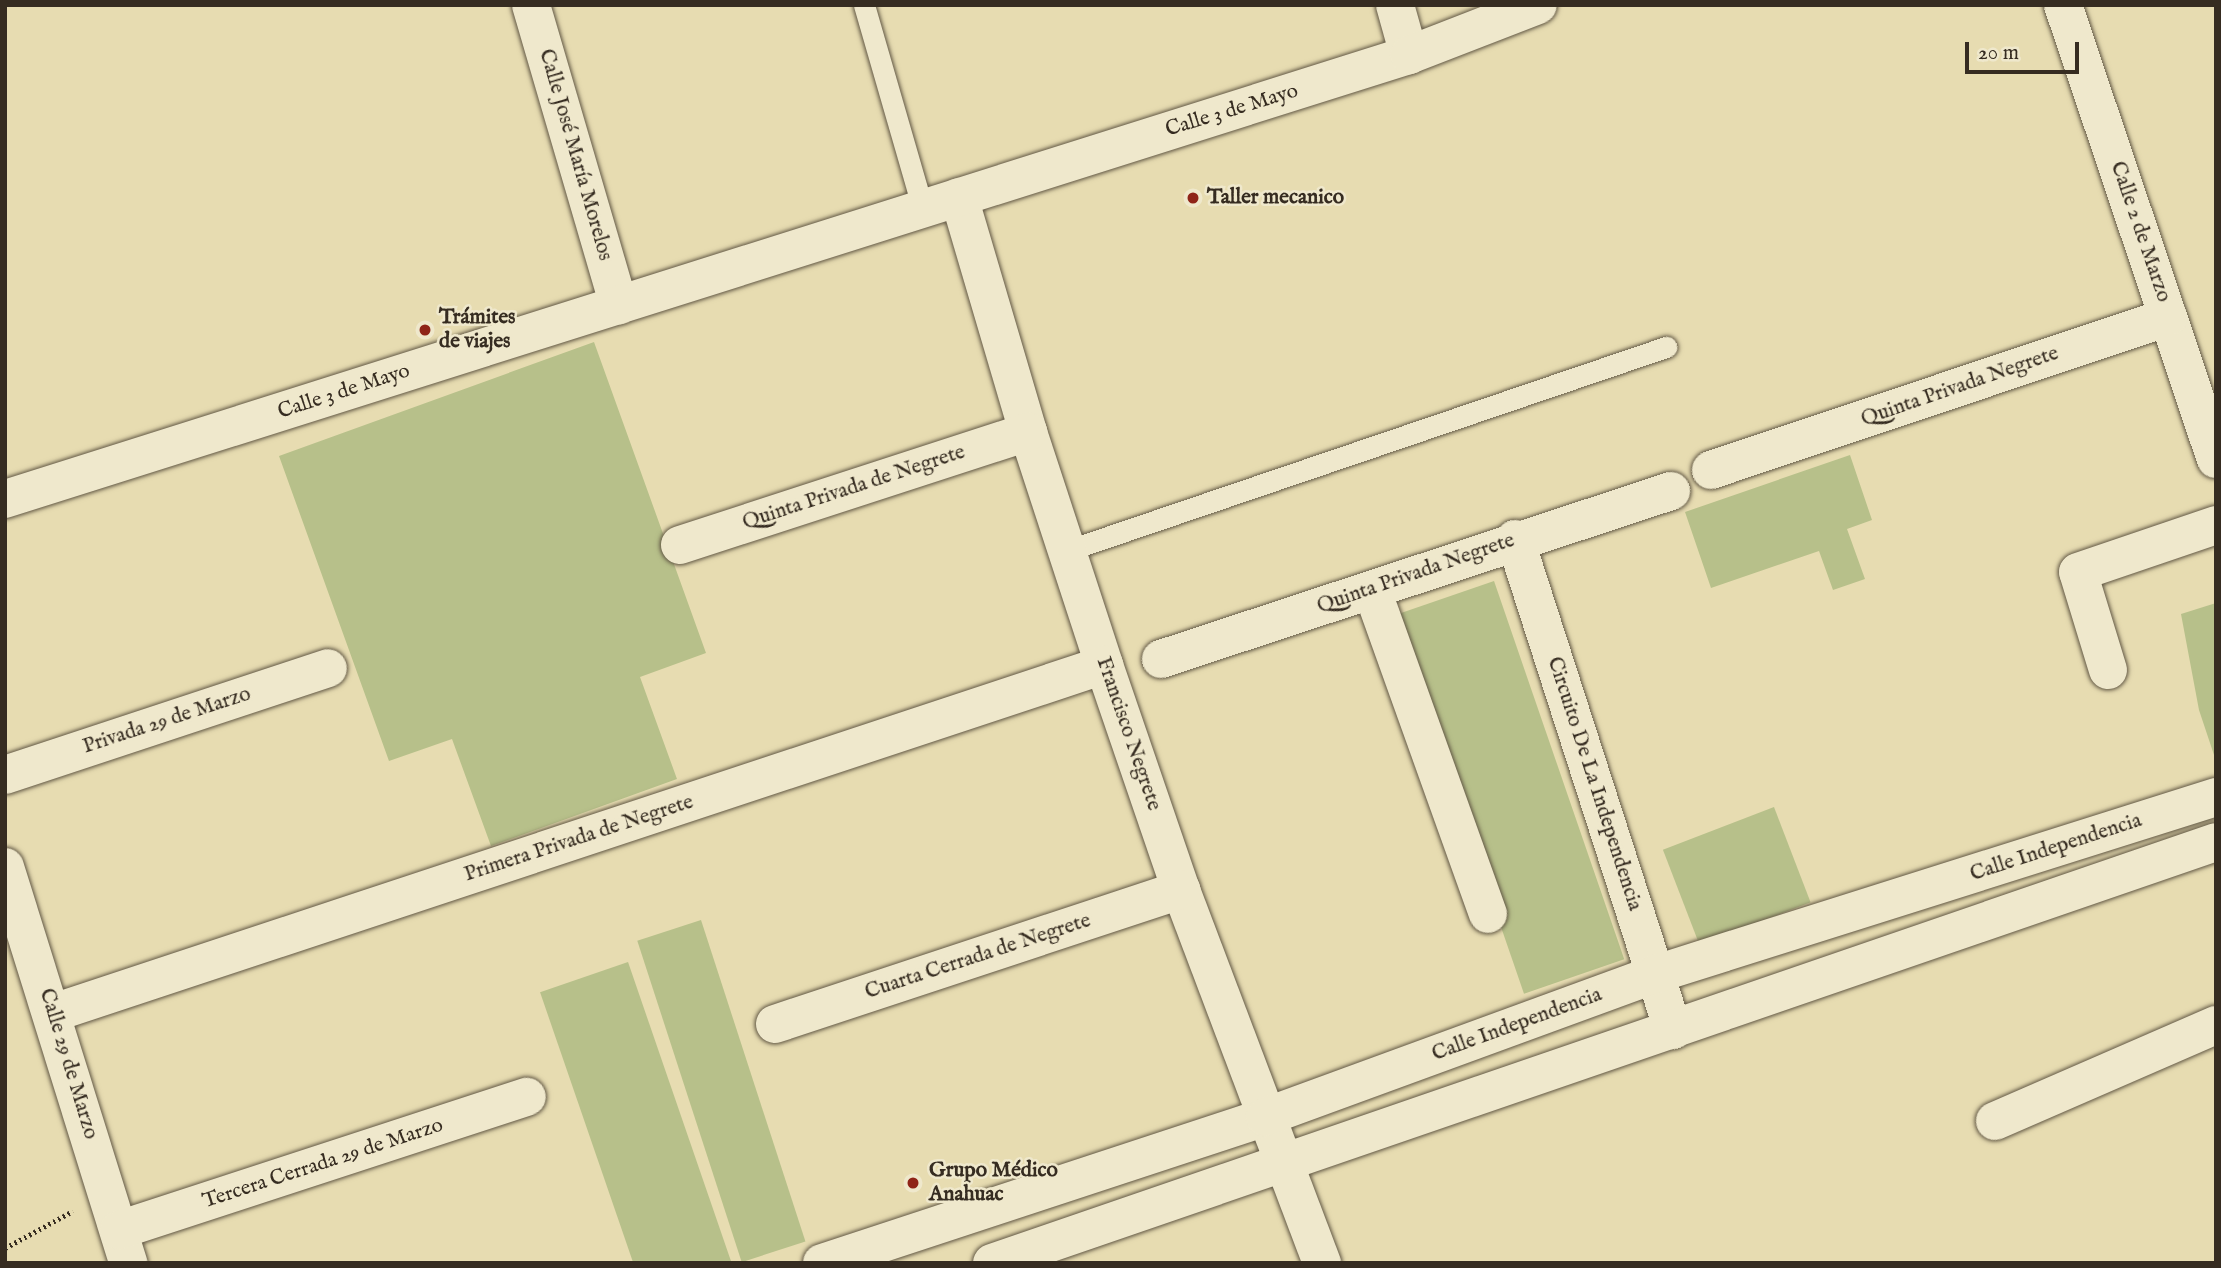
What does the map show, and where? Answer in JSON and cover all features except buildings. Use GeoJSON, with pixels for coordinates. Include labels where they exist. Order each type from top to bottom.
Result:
{"type":"FeatureCollection","features":[{"type":"Feature","properties":{"kind":"street","name":"Calle José María Morelos"},"geometry":{"type":"LineString","coordinates":[[531,5],[619,305]]}},
{"type":"Feature","properties":{"kind":"street"},"geometry":{"type":"LineString","coordinates":[[1395,5],[1409,55]]}},
{"type":"Feature","properties":{"kind":"street","name":"Calle 3 de Mayo"},"geometry":{"type":"LineString","coordinates":[[5,499],[1409,55],[1538,5]]}},
{"type":"Feature","properties":{"kind":"street","name":"Calle 2 de Marzo"},"geometry":{"type":"LineString","coordinates":[[2063,5],[2216,458]]}},
{"type":"Feature","properties":{"kind":"street","name":"Francisco Negrete"},"geometry":{"type":"LineString","coordinates":[[941,203],[1028,432],[1181,890],[1322,1263]]}},
{"type":"Feature","properties":{"kind":"street","name":"Quinta Privada Negrete"},"geometry":{"type":"LineString","coordinates":[[1711,470],[2168,317]]}},
{"type":"Feature","properties":{"kind":"street","name":"Quinta Privada de Negrete"},"geometry":{"type":"LineString","coordinates":[[680,545],[1028,432]]}},
{"type":"Feature","properties":{"kind":"street","name":"Quinta Privada Negrete"},"geometry":{"type":"LineString","coordinates":[[1161,659],[1515,540],[1671,491]]}},
{"type":"Feature","properties":{"kind":"street"},"geometry":{"type":"LineString","coordinates":[[2108,670],[2078,572],[2216,525]]}},
{"type":"Feature","properties":{"kind":"street","name":"Circuito De La Independencia"},"geometry":{"type":"LineString","coordinates":[[1515,540],[1672,1030]]}},
{"type":"Feature","properties":{"kind":"street"},"geometry":{"type":"LineString","coordinates":[[1372,590],[1488,914]]}},
{"type":"Feature","properties":{"kind":"street","name":"Primera Privada de Negrete"},"geometry":{"type":"LineString","coordinates":[[53,1013],[1104,665]]}},
{"type":"Feature","properties":{"kind":"street","name":"Privada 29 de Marzo"},"geometry":{"type":"LineString","coordinates":[[5,775],[328,668]]}},
{"type":"Feature","properties":{"kind":"street","name":"Calle Independencia"},"geometry":{"type":"LineString","coordinates":[[822,1263],[1265,1117],[1656,974],[2216,797]]}},
{"type":"Feature","properties":{"kind":"street"},"geometry":{"type":"LineString","coordinates":[[992,1263],[1284,1159],[1919,947],[2216,842]]}},
{"type":"Feature","properties":{"kind":"street","name":"Calle 29 de Marzo"},"geometry":{"type":"LineString","coordinates":[[5,867],[53,1013],[123,1247]]}},
{"type":"Feature","properties":{"kind":"street","name":"Cuarta Cerrada de Negrete"},"geometry":{"type":"LineString","coordinates":[[775,1024],[1181,890]]}},
{"type":"Feature","properties":{"kind":"street"},"geometry":{"type":"LineString","coordinates":[[1902,897],[1919,947]]}},
{"type":"Feature","properties":{"kind":"street"},"geometry":{"type":"LineString","coordinates":[[1995,1121],[2216,1025]]}},
{"type":"Feature","properties":{"kind":"street","name":"Tercera Cerrada 29 de Marzo"},"geometry":{"type":"LineString","coordinates":[[123,1247],[527,1097]]}},
{"type":"Feature","properties":{"kind":"lane"},"geometry":{"type":"LineString","coordinates":[[864,5],[941,203]]}},
{"type":"Feature","properties":{"kind":"lane"},"geometry":{"type":"LineString","coordinates":[[1069,550],[1666,347]]}},
{"type":"Feature","properties":{"kind":"path"},"geometry":{"type":"LineString","coordinates":[[5,1248],[108,1192]]}},
{"type":"Feature","properties":{"kind":"green space"},"geometry":{"type":"Polygon","coordinates":[[[594,342],[706,653],[640,677],[677,779],[491,846],[452,739],[389,761],[279,456],[594,342]]]}},
{"type":"Feature","properties":{"kind":"green space"},"geometry":{"type":"Polygon","coordinates":[[[1850,455],[1872,520],[1847,529],[1865,579],[1833,590],[1819,551],[1711,588],[1685,512],[1850,455]]]}},
{"type":"Feature","properties":{"kind":"green space"},"geometry":{"type":"Polygon","coordinates":[[[1494,581],[1624,959],[1524,994],[1394,616],[1494,581]]]}},
{"type":"Feature","properties":{"kind":"green space"},"geometry":{"type":"Polygon","coordinates":[[[2216,603],[2216,761],[2199,710],[2181,614],[2216,603]]]}},
{"type":"Feature","properties":{"kind":"green space"},"geometry":{"type":"Polygon","coordinates":[[[1774,807],[1811,902],[1699,945],[1663,850],[1774,807]]]}},
{"type":"Feature","properties":{"kind":"green space"},"geometry":{"type":"Polygon","coordinates":[[[701,920],[805,1241],[742,1262],[637,941],[701,920]]]}},
{"type":"Feature","properties":{"kind":"green space"},"geometry":{"type":"Polygon","coordinates":[[[628,962],[731,1262],[633,1263],[540,992],[628,962]]]}},
{"type":"Feature","properties":{"kind":"place","name":"Taller mecanico"},"geometry":{"type":"Point","coordinates":[1193,198]}},
{"type":"Feature","properties":{"kind":"place","name":"Trámites de viajes"},"geometry":{"type":"Point","coordinates":[425,330]}},
{"type":"Feature","properties":{"kind":"place","name":"Grupo Médico Anahuac"},"geometry":{"type":"Point","coordinates":[913,1183]}}]}
